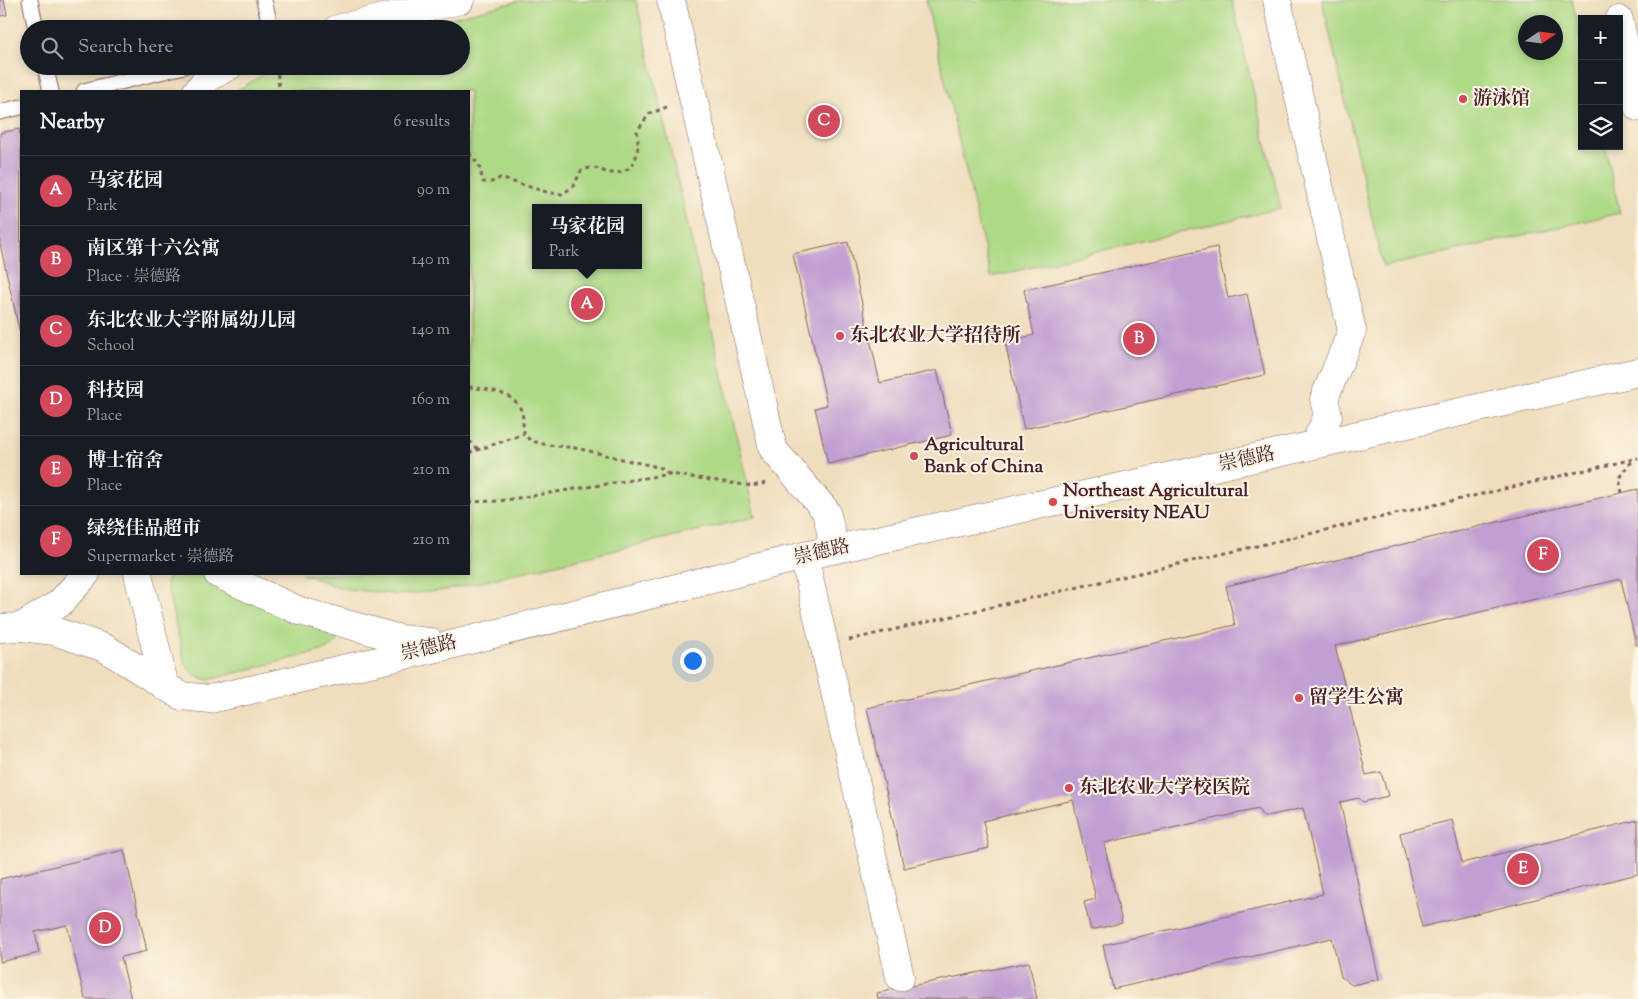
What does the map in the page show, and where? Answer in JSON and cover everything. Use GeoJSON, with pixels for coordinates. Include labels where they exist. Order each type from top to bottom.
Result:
{"type":"FeatureCollection","features":[{"type":"Feature","properties":{"kind":"street"},"geometry":{"type":"LineString","coordinates":[[375,20],[460,0]]}},
{"type":"Feature","properties":{"kind":"street"},"geometry":{"type":"LineString","coordinates":[[671,0],[773,449],[826,511],[832,532],[832,550]]}},
{"type":"Feature","properties":{"kind":"street"},"geometry":{"type":"LineString","coordinates":[[1277,0],[1352,331],[1324,399],[1328,416],[1314,445]]}},
{"type":"Feature","properties":{"kind":"street"},"geometry":{"type":"LineString","coordinates":[[1615,0],[1618,15]]}},
{"type":"Feature","properties":{"kind":"street"},"geometry":{"type":"LineString","coordinates":[[1623,38],[1638,107]]}},
{"type":"Feature","properties":{"kind":"street"},"geometry":{"type":"LineString","coordinates":[[198,90],[211,75]]}},
{"type":"Feature","properties":{"kind":"street","name":"崇德路"},"geometry":{"type":"LineString","coordinates":[[10,628],[54,631],[105,648],[181,696],[210,699],[454,644],[804,556],[1638,372]]}},
{"type":"Feature","properties":{"kind":"street"},"geometry":{"type":"LineString","coordinates":[[804,556],[900,977]]}},
{"type":"Feature","properties":{"kind":"street"},"geometry":{"type":"LineString","coordinates":[[10,628],[59,604],[85,575]]}},
{"type":"Feature","properties":{"kind":"street"},"geometry":{"type":"LineString","coordinates":[[138,575],[165,687]]}},
{"type":"Feature","properties":{"kind":"street"},"geometry":{"type":"LineString","coordinates":[[220,575],[300,611],[400,639],[454,644]]}},
{"type":"Feature","properties":{"kind":"lane"},"geometry":{"type":"LineString","coordinates":[[30,0],[34,20]]}},
{"type":"Feature","properties":{"kind":"lane"},"geometry":{"type":"LineString","coordinates":[[264,0],[269,20]]}},
{"type":"Feature","properties":{"kind":"lane"},"geometry":{"type":"LineString","coordinates":[[47,75],[50,90]]}},
{"type":"Feature","properties":{"kind":"lane"},"geometry":{"type":"LineString","coordinates":[[88,90],[148,75]]}},
{"type":"Feature","properties":{"kind":"lane"},"geometry":{"type":"LineString","coordinates":[[0,112],[20,107]]}},
{"type":"Feature","properties":{"kind":"path"},"geometry":{"type":"LineString","coordinates":[[278,75],[280,90]]}},
{"type":"Feature","properties":{"kind":"path"},"geometry":{"type":"LineString","coordinates":[[470,153],[479,165],[483,182],[492,182],[500,178],[550,193],[562,194],[572,187],[580,171],[592,167],[610,173],[624,170],[635,162],[639,145],[637,131],[649,114],[693,97]]}},
{"type":"Feature","properties":{"kind":"path"},"geometry":{"type":"LineString","coordinates":[[470,387],[490,389],[508,397],[520,407],[523,416],[522,426],[524,434],[531,441],[650,465],[661,468],[670,474]]}},
{"type":"Feature","properties":{"kind":"path"},"geometry":{"type":"LineString","coordinates":[[470,452],[524,434]]}},
{"type":"Feature","properties":{"kind":"path"},"geometry":{"type":"LineString","coordinates":[[470,442],[478,450]]}},
{"type":"Feature","properties":{"kind":"path"},"geometry":{"type":"LineString","coordinates":[[1622,493],[1619,478],[1628,465],[1638,458]]}},
{"type":"Feature","properties":{"kind":"path"},"geometry":{"type":"LineString","coordinates":[[825,645],[1638,458]]}},
{"type":"Feature","properties":{"kind":"path"},"geometry":{"type":"LineString","coordinates":[[470,502],[499,501],[670,474],[752,486],[797,476]]}},
{"type":"Feature","properties":{"kind":"green space"},"geometry":{"type":"Polygon","coordinates":[[[523,0],[636,0],[755,517],[447,590],[399,595],[342,588],[305,575],[470,575],[470,90],[238,90],[263,75],[470,75],[470,20],[443,20],[523,0]]]}},
{"type":"Feature","properties":{"kind":"green space"},"geometry":{"type":"Polygon","coordinates":[[[926,0],[1232,0],[1281,208],[991,277],[926,0]]]}},
{"type":"Feature","properties":{"kind":"green space","name":"游泳馆"},"geometry":{"type":"Polygon","coordinates":[[[1322,0],[1572,0],[1578,26],[1578,150],[1606,150],[1620,213],[1383,267],[1322,0]]]}},
{"type":"Feature","properties":{"kind":"green space"},"geometry":{"type":"Polygon","coordinates":[[[170,575],[207,575],[339,635],[334,645],[325,650],[208,680],[195,675],[185,665],[166,583],[170,575]]]}},
{"type":"Feature","properties":{"kind":"building"},"geometry":{"type":"Polygon","coordinates":[[[0,0],[4,0],[7,15],[0,16],[0,0]]]}},
{"type":"Feature","properties":{"kind":"building"},"geometry":{"type":"Polygon","coordinates":[[[19,129],[20,134],[20,333],[0,244],[0,133],[19,129]]]}},
{"type":"Feature","properties":{"kind":"building","name":"东北农业大学招待所"},"geometry":{"type":"Polygon","coordinates":[[[848,242],[880,383],[937,370],[952,435],[828,464],[815,408],[827,405],[793,254],[848,242]]]}},
{"type":"Feature","properties":{"kind":"building"},"geometry":{"type":"Polygon","coordinates":[[[1217,247],[1228,298],[1247,294],[1265,375],[1024,429],[1005,342],[1034,335],[1024,290],[1217,247]]]}},
{"type":"Feature","properties":{"kind":"building"},"geometry":{"type":"Polygon","coordinates":[[[1638,489],[1638,645],[1636,645],[1621,579],[1335,646],[1366,775],[1381,772],[1388,796],[1363,802],[1359,798],[1340,802],[1379,979],[1352,985],[1341,977],[1332,938],[1113,989],[1103,945],[1323,894],[1303,808],[1263,817],[1258,809],[1104,843],[1122,923],[1091,930],[1084,902],[1096,899],[1073,800],[983,821],[989,848],[904,868],[867,708],[1235,625],[1226,586],[1638,489]]]}},
{"type":"Feature","properties":{"kind":"building"},"geometry":{"type":"Polygon","coordinates":[[[1452,820],[1462,863],[1638,820],[1638,874],[1422,927],[1400,833],[1452,820]]]}},
{"type":"Feature","properties":{"kind":"building"},"geometry":{"type":"Polygon","coordinates":[[[124,850],[147,951],[121,957],[131,999],[85,999],[67,925],[35,932],[39,953],[0,962],[0,879],[124,850]]]}},
{"type":"Feature","properties":{"kind":"building"},"geometry":{"type":"Polygon","coordinates":[[[1029,962],[1037,999],[878,999],[877,993],[1029,962]]]}},
{"type":"Feature","properties":{"kind":"place","name":"游泳馆"},"geometry":{"type":"Point","coordinates":[1463,99]}},
{"type":"Feature","properties":{"kind":"place","name":"东北农业大学附属幼儿园"},"geometry":{"type":"Point","coordinates":[824,121]}},
{"type":"Feature","properties":{"kind":"place","name":"马家花园"},"geometry":{"type":"Point","coordinates":[587,304]}},
{"type":"Feature","properties":{"kind":"place","name":"东北农业大学招待所"},"geometry":{"type":"Point","coordinates":[840,336]}},
{"type":"Feature","properties":{"kind":"place","name":"南区第十六公寓"},"geometry":{"type":"Point","coordinates":[1139,339]}},
{"type":"Feature","properties":{"kind":"place","name":"Agricultural Bank of China"},"geometry":{"type":"Point","coordinates":[914,456]}},
{"type":"Feature","properties":{"kind":"place","name":"Northeast Agricultural University NEAU"},"geometry":{"type":"Point","coordinates":[1053,502]}},
{"type":"Feature","properties":{"kind":"place","name":"绿绕佳品超市"},"geometry":{"type":"Point","coordinates":[1543,555]}},
{"type":"Feature","properties":{"kind":"place","name":"留学生公寓"},"geometry":{"type":"Point","coordinates":[1299,698]}},
{"type":"Feature","properties":{"kind":"place","name":"东北农业大学校医院"},"geometry":{"type":"Point","coordinates":[1069,788]}},
{"type":"Feature","properties":{"kind":"place","name":"博士宿舍"},"geometry":{"type":"Point","coordinates":[1523,869]}},
{"type":"Feature","properties":{"kind":"place","name":"科技园"},"geometry":{"type":"Point","coordinates":[105,928]}}]}
